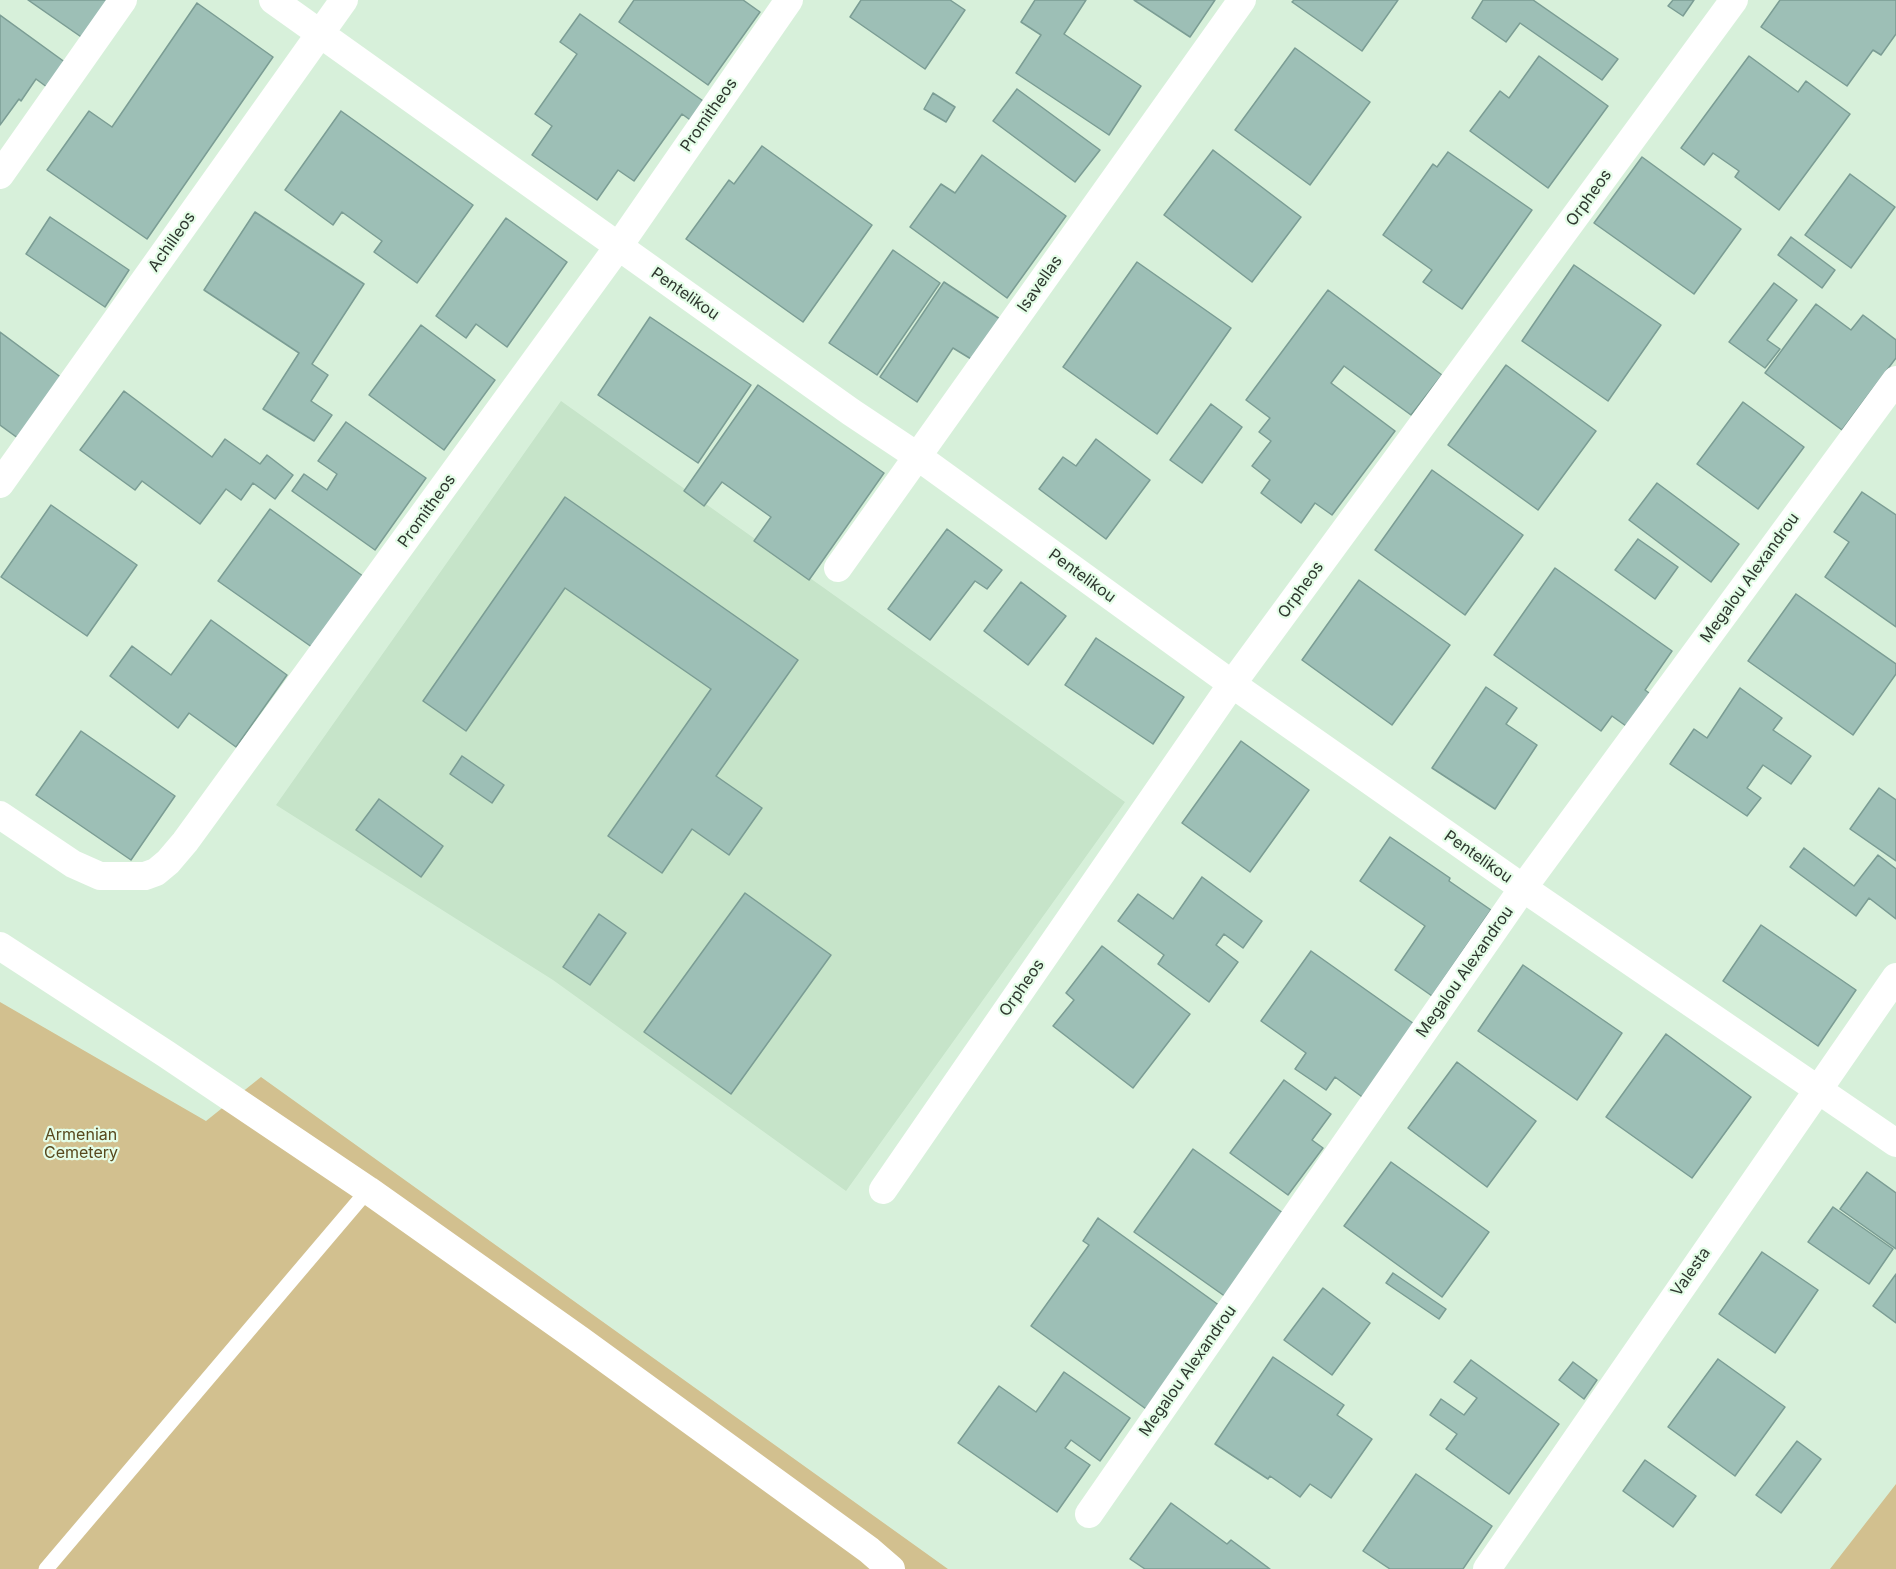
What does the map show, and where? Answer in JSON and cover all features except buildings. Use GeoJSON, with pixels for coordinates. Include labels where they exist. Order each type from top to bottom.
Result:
{"type":"FeatureCollection","features":[{"type":"Feature","properties":{"kind":"street"},"geometry":{"type":"LineString","coordinates":[[0,175],[123,0]]}},
{"type":"Feature","properties":{"kind":"street","name":"Pentelikou"},"geometry":{"type":"LineString","coordinates":[[273,0],[851,412],[918,456],[1232,684],[1523,888],[1896,1143]]}},
{"type":"Feature","properties":{"kind":"street","name":"Achilleos"},"geometry":{"type":"LineString","coordinates":[[0,484],[344,0]]}},
{"type":"Feature","properties":{"kind":"street","name":"Promitheos"},"geometry":{"type":"LineString","coordinates":[[0,815],[73,864],[100,876],[145,876],[156,872],[168,862],[185,842],[618,247],[789,0]]}},
{"type":"Feature","properties":{"kind":"street","name":"Isavellas"},"geometry":{"type":"LineString","coordinates":[[838,568],[1242,0]]}},
{"type":"Feature","properties":{"kind":"street","name":"Orpheos"},"geometry":{"type":"LineString","coordinates":[[883,1190],[1232,684],[1734,0]]}},
{"type":"Feature","properties":{"kind":"street","name":"Megalou Alexandrou"},"geometry":{"type":"LineString","coordinates":[[1089,1514],[1523,888],[1896,380]]}},
{"type":"Feature","properties":{"kind":"street"},"geometry":{"type":"LineString","coordinates":[[0,946],[368,1190],[590,1347],[869,1550],[891,1569]]}},
{"type":"Feature","properties":{"kind":"street","name":"Valesta"},"geometry":{"type":"LineString","coordinates":[[1487,1569],[1896,977]]}},
{"type":"Feature","properties":{"kind":"lane"},"geometry":{"type":"LineString","coordinates":[[46,1569],[368,1190]]}},
{"type":"Feature","properties":{"kind":"shaded area"},"geometry":{"type":"Polygon","coordinates":[[[561,401],[1125,802],[846,1191],[553,980],[276,805],[561,401]]]}},
{"type":"Feature","properties":{"kind":"green space","name":"Armenian Cemetery"},"geometry":{"type":"Polygon","coordinates":[[[0,1002],[206,1121],[261,1077],[948,1569],[0,1569],[0,1002]]]}},
{"type":"Feature","properties":{"kind":"green space"},"geometry":{"type":"Polygon","coordinates":[[[1896,1484],[1896,1569],[1830,1569],[1896,1484]]]}}]}
